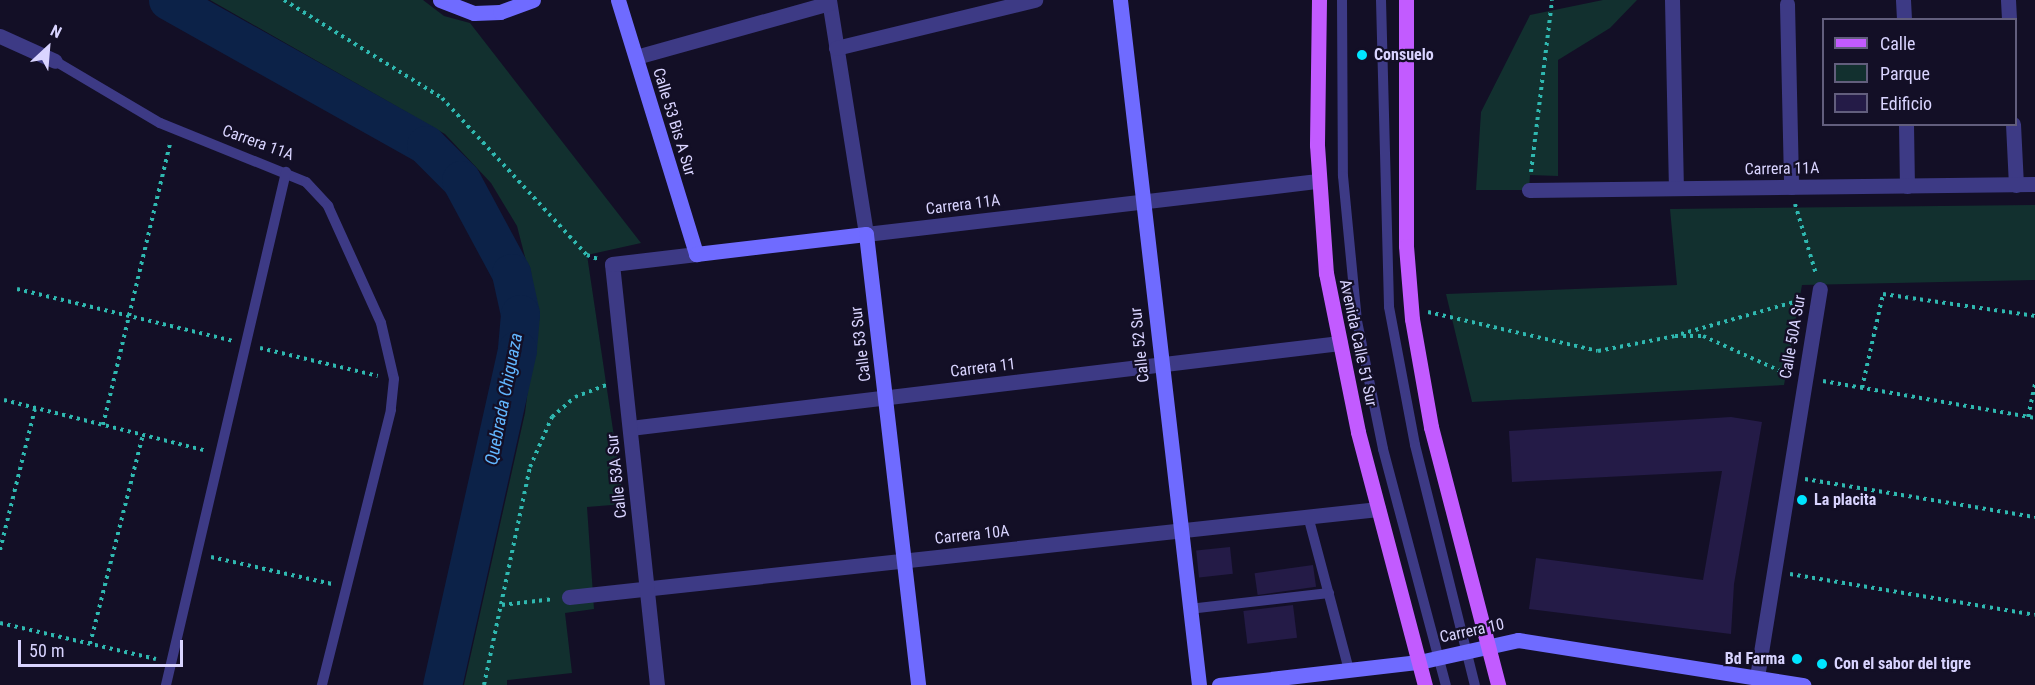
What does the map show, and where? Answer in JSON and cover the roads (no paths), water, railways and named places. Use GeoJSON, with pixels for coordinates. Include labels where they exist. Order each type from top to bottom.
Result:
{"type":"FeatureCollection","features":[{"type":"Feature","properties":{"kind":"main road","name":"Avenida Calle 51 Sur"},"geometry":{"type":"LineString","coordinates":[[1319,0],[1318,181],[1326,273],[1378,509],[1425,685]]}},
{"type":"Feature","properties":{"kind":"main road"},"geometry":{"type":"LineString","coordinates":[[1406,0],[1411,307],[1431,427],[1498,685]]}},
{"type":"Feature","properties":{"kind":"street"},"geometry":{"type":"LineString","coordinates":[[440,0],[474,13],[500,12],[533,0]]}},
{"type":"Feature","properties":{"kind":"street","name":"Calle 53 Bis A Sur"},"geometry":{"type":"LineString","coordinates":[[618,0],[696,254]]}},
{"type":"Feature","properties":{"kind":"street"},"geometry":{"type":"LineString","coordinates":[[836,48],[1035,0]]}},
{"type":"Feature","properties":{"kind":"street","name":"Calle 52 Sur"},"geometry":{"type":"LineString","coordinates":[[1120,0],[1198,685]]}},
{"type":"Feature","properties":{"kind":"street"},"geometry":{"type":"LineString","coordinates":[[1672,0],[1676,188]]}},
{"type":"Feature","properties":{"kind":"street"},"geometry":{"type":"LineString","coordinates":[[1903,0],[1904,18]]}},
{"type":"Feature","properties":{"kind":"street"},"geometry":{"type":"LineString","coordinates":[[2008,0],[2009,18]]}},
{"type":"Feature","properties":{"kind":"street"},"geometry":{"type":"LineString","coordinates":[[636,57],[829,2]]}},
{"type":"Feature","properties":{"kind":"street","name":"Calle 53 Sur"},"geometry":{"type":"LineString","coordinates":[[829,2],[866,234],[918,685]]}},
{"type":"Feature","properties":{"kind":"street"},"geometry":{"type":"LineString","coordinates":[[1787,4],[1791,187]]}},
{"type":"Feature","properties":{"kind":"street"},"geometry":{"type":"LineString","coordinates":[[0,36],[55,61]]}},
{"type":"Feature","properties":{"kind":"street"},"geometry":{"type":"LineString","coordinates":[[1906,126],[1907,186]]}},
{"type":"Feature","properties":{"kind":"street"},"geometry":{"type":"LineString","coordinates":[[2013,126],[2016,185]]}},
{"type":"Feature","properties":{"kind":"street","name":"Carrera 11A"},"geometry":{"type":"LineString","coordinates":[[612,264],[1318,181]]}},
{"type":"Feature","properties":{"kind":"street","name":"Carrera 11A"},"geometry":{"type":"LineString","coordinates":[[1529,190],[2035,184]]}},
{"type":"Feature","properties":{"kind":"street","name":"Calle 53A Sur"},"geometry":{"type":"LineString","coordinates":[[612,264],[657,685]]}},
{"type":"Feature","properties":{"kind":"street","name":"Calle 50A Sur"},"geometry":{"type":"LineString","coordinates":[[1757,677],[1803,378],[1820,290]]}},
{"type":"Feature","properties":{"kind":"street","name":"Carrera 11"},"geometry":{"type":"LineString","coordinates":[[630,428],[1340,344]]}},
{"type":"Feature","properties":{"kind":"street","name":"Carrera 10A"},"geometry":{"type":"LineString","coordinates":[[569,597],[1378,509]]}},
{"type":"Feature","properties":{"kind":"street","name":"Carrera 10"},"geometry":{"type":"LineString","coordinates":[[1219,685],[1419,662],[1487,644],[1526,642],[1803,685]]}},
{"type":"Feature","properties":{"kind":"lane"},"geometry":{"type":"LineString","coordinates":[[1342,0],[1343,176],[1357,321],[1383,449],[1446,685]]}},
{"type":"Feature","properties":{"kind":"lane"},"geometry":{"type":"LineString","coordinates":[[1381,0],[1389,307],[1415,445],[1475,685]]}},
{"type":"Feature","properties":{"kind":"lane","name":"Carrera 11A"},"geometry":{"type":"LineString","coordinates":[[55,61],[173,129],[286,172],[306,182],[328,206],[381,323],[394,380],[322,685]]}},
{"type":"Feature","properties":{"kind":"lane"},"geometry":{"type":"LineString","coordinates":[[166,685],[286,172]]}},
{"type":"Feature","properties":{"kind":"lane"},"geometry":{"type":"LineString","coordinates":[[1308,516],[1350,670]]}},
{"type":"Feature","properties":{"kind":"lane"},"geometry":{"type":"LineString","coordinates":[[1189,609],[1329,593]]}},
{"type":"Feature","properties":{"kind":"waterway","name":"Quebrada Chiguaza"},"geometry":{"type":"LineString","coordinates":[[168,0],[426,145],[461,180],[511,273],[520,314],[517,350],[442,685]]}},
{"type":"Feature","properties":{"kind":"place","name":"Consuelo"},"geometry":{"type":"Point","coordinates":[1362,55]}},
{"type":"Feature","properties":{"kind":"place","name":"La placita"},"geometry":{"type":"Point","coordinates":[1802,500]}},
{"type":"Feature","properties":{"kind":"place","name":"Bd Farma"},"geometry":{"type":"Point","coordinates":[1797,659]}},
{"type":"Feature","properties":{"kind":"place","name":"Con el sabor del tigre"},"geometry":{"type":"Point","coordinates":[1822,664]}}]}
